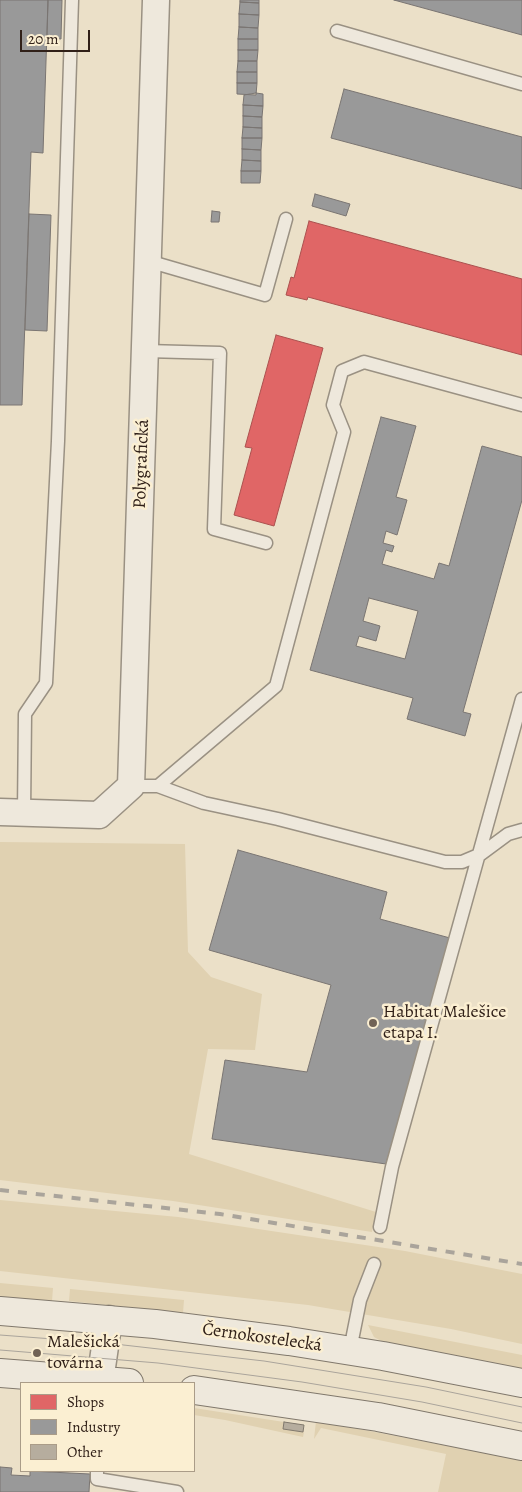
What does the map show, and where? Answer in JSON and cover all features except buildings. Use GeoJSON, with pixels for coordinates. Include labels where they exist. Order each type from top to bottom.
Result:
{"type":"FeatureCollection","features":[{"type":"Feature","properties":{"kind":"main road","name":"Černokostelecká"},"geometry":{"type":"LineString","coordinates":[[0,1311],[109,1319],[350,1350],[522,1383]]}},
{"type":"Feature","properties":{"kind":"main road"},"geometry":{"type":"LineString","coordinates":[[0,1373],[100,1382]]}},
{"type":"Feature","properties":{"kind":"main road"},"geometry":{"type":"LineString","coordinates":[[195,1390],[378,1417],[522,1446]]}},
{"type":"Feature","properties":{"kind":"street","name":"Polygrafická"},"geometry":{"type":"LineString","coordinates":[[131,786],[156,0]]}},
{"type":"Feature","properties":{"kind":"street"},"geometry":{"type":"LineString","coordinates":[[12,812],[99,815],[131,786]]}},
{"type":"Feature","properties":{"kind":"street"},"geometry":{"type":"LineString","coordinates":[[100,1382],[109,1319]]}},
{"type":"Feature","properties":{"kind":"lane"},"geometry":{"type":"LineString","coordinates":[[12,812],[25,714],[46,683],[59,422],[72,0]]}},
{"type":"Feature","properties":{"kind":"lane"},"geometry":{"type":"LineString","coordinates":[[337,31],[522,84]]}},
{"type":"Feature","properties":{"kind":"lane"},"geometry":{"type":"LineString","coordinates":[[148,261],[265,295],[286,219]]}},
{"type":"Feature","properties":{"kind":"lane"},"geometry":{"type":"LineString","coordinates":[[146,351],[220,353],[214,529],[266,543]]}},
{"type":"Feature","properties":{"kind":"lane"},"geometry":{"type":"LineString","coordinates":[[158,786],[276,686],[344,432],[333,405],[342,371],[364,362],[522,405]]}},
{"type":"Feature","properties":{"kind":"lane"},"geometry":{"type":"LineString","coordinates":[[380,1227],[392,1166],[480,854],[494,791],[522,699]]}},
{"type":"Feature","properties":{"kind":"lane"},"geometry":{"type":"LineString","coordinates":[[131,786],[158,786],[204,804],[278,818],[445,862],[462,862],[480,854],[508,834],[522,830]]}},
{"type":"Feature","properties":{"kind":"lane"},"geometry":{"type":"LineString","coordinates":[[350,1350],[360,1300],[374,1264]]}},
{"type":"Feature","properties":{"kind":"lane"},"geometry":{"type":"LineString","coordinates":[[97,1472],[97,1478],[177,1492]]}},
{"type":"Feature","properties":{"kind":"shaded area"},"geometry":{"type":"Polygon","coordinates":[[[0,842],[185,844],[188,952],[211,977],[262,994],[255,1050],[208,1049],[189,1154],[376,1212],[372,1232],[173,1201],[0,1180],[0,842]]]}},
{"type":"Feature","properties":{"kind":"shaded area"},"geometry":{"type":"Polygon","coordinates":[[[0,1200],[178,1217],[405,1251],[522,1274],[522,1344],[451,1329],[308,1305],[0,1271],[0,1200]]]}},
{"type":"Feature","properties":{"kind":"shaded area"},"geometry":{"type":"Polygon","coordinates":[[[0,1283],[53,1288],[52,1301],[0,1297],[0,1283]]]}},
{"type":"Feature","properties":{"kind":"shaded area"},"geometry":{"type":"Polygon","coordinates":[[[70,1289],[184,1300],[183,1313],[69,1301],[70,1289]]]}},
{"type":"Feature","properties":{"kind":"shaded area"},"geometry":{"type":"Polygon","coordinates":[[[368,1325],[522,1355],[522,1369],[383,1342],[374,1337],[368,1325]]]}},
{"type":"Feature","properties":{"kind":"shaded area"},"geometry":{"type":"Polygon","coordinates":[[[195,1408],[284,1422],[283,1429],[304,1432],[303,1437],[195,1415],[195,1408]]]}},
{"type":"Feature","properties":{"kind":"shaded area"},"geometry":{"type":"Polygon","coordinates":[[[316,1421],[522,1460],[522,1492],[438,1492],[446,1454],[321,1428],[314,1439],[316,1421]]]}},
{"type":"Feature","properties":{"kind":"tram line"},"geometry":{"type":"LineString","coordinates":[[0,1335],[106,1343],[264,1361],[426,1387],[522,1407]]}},
{"type":"Feature","properties":{"kind":"tram line"},"geometry":{"type":"LineString","coordinates":[[0,1350],[158,1363],[302,1382],[422,1402],[522,1423]]}},
{"type":"Feature","properties":{"kind":"railway"},"geometry":{"type":"LineString","coordinates":[[0,1190],[220,1214],[522,1264]]}},
{"type":"Feature","properties":{"kind":"place","name":"Habitat Malešice etapa I."},"geometry":{"type":"Point","coordinates":[373,1023]}},
{"type":"Feature","properties":{"kind":"place","name":"Malešická továrna"},"geometry":{"type":"Point","coordinates":[37,1353]}}]}
